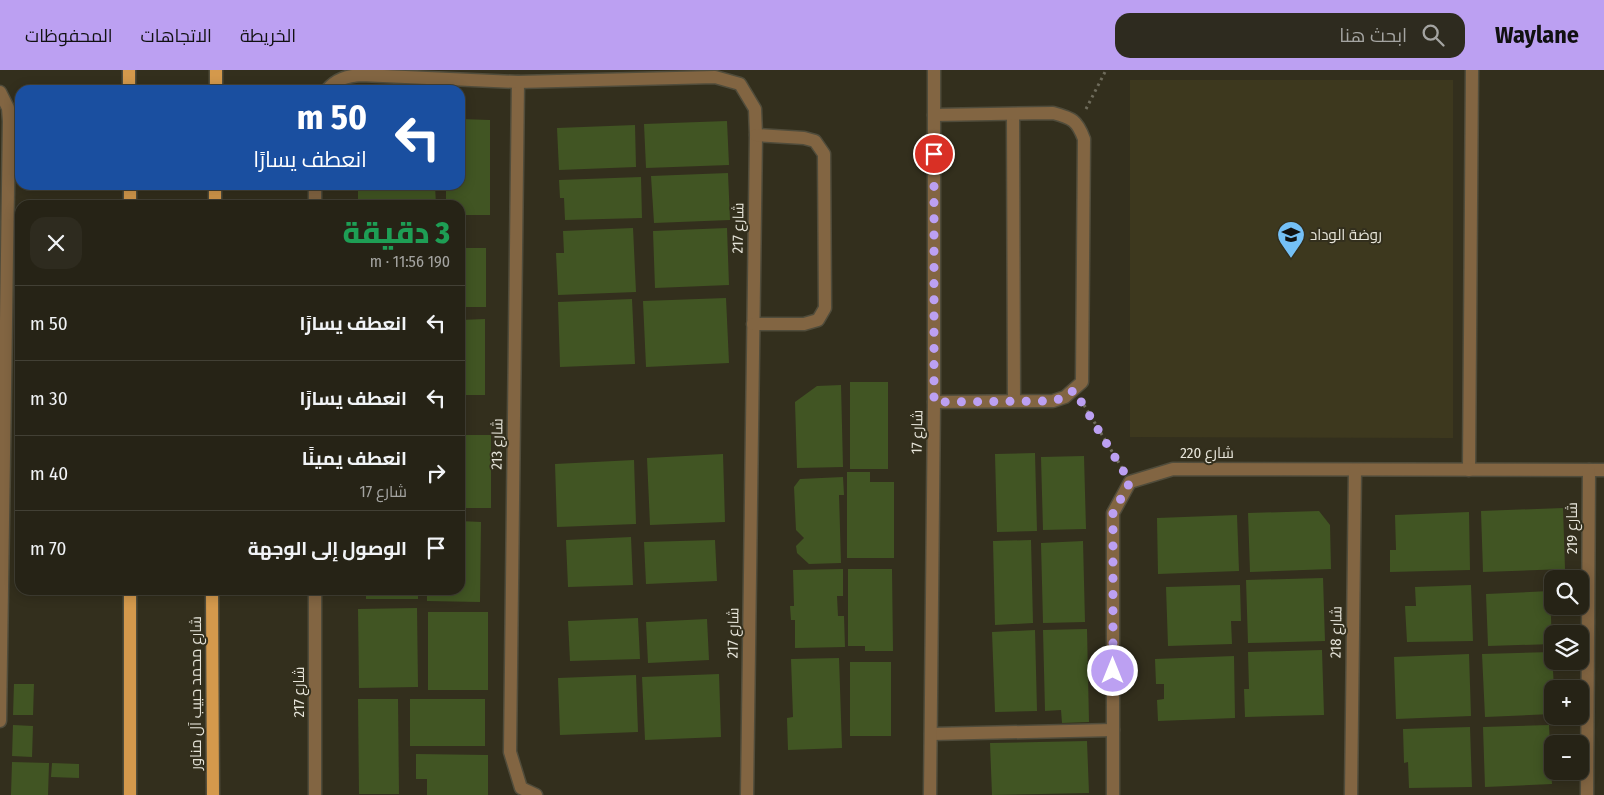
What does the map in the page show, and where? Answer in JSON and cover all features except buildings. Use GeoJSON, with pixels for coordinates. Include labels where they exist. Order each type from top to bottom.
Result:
{"type":"FeatureCollection","features":[{"type":"Feature","properties":{"kind":"main road"},"geometry":{"type":"LineString","coordinates":[[129,70],[129,85]]}},
{"type":"Feature","properties":{"kind":"main road"},"geometry":{"type":"LineString","coordinates":[[216,70],[216,85]]}},
{"type":"Feature","properties":{"kind":"main road"},"geometry":{"type":"LineString","coordinates":[[130,595],[130,795]]}},
{"type":"Feature","properties":{"kind":"main road","name":"شارع محمد حبيب آل مناور"},"geometry":{"type":"LineString","coordinates":[[212,595],[213,795]]}},
{"type":"Feature","properties":{"kind":"street","name":"شارع 17"},"geometry":{"type":"LineString","coordinates":[[930,795],[934,402],[934,70]]}},
{"type":"Feature","properties":{"kind":"street"},"geometry":{"type":"LineString","coordinates":[[1469,470],[1472,70]]}},
{"type":"Feature","properties":{"kind":"street","name":"شارع 217"},"geometry":{"type":"LineString","coordinates":[[333,85],[349,76],[361,75],[518,82],[716,77],[740,84],[755,109],[747,795]]}},
{"type":"Feature","properties":{"kind":"street","name":"شارع 213"},"geometry":{"type":"LineString","coordinates":[[518,82],[510,752],[521,788],[536,795]]}},
{"type":"Feature","properties":{"kind":"street"},"geometry":{"type":"LineString","coordinates":[[0,92],[8,108],[9,121],[0,721]]}},
{"type":"Feature","properties":{"kind":"street"},"geometry":{"type":"LineString","coordinates":[[934,115],[1053,113],[1067,117],[1078,124],[1084,139],[1082,382],[1065,397],[1053,401],[934,402]]}},
{"type":"Feature","properties":{"kind":"street"},"geometry":{"type":"LineString","coordinates":[[1013,114],[1014,401]]}},
{"type":"Feature","properties":{"kind":"street"},"geometry":{"type":"LineString","coordinates":[[753,324],[804,324],[818,320],[825,308],[824,154],[815,141],[804,138],[756,135]]}},
{"type":"Feature","properties":{"kind":"street","name":"شارع 220"},"geometry":{"type":"LineString","coordinates":[[1130,482],[1174,469],[1604,470]]}},
{"type":"Feature","properties":{"kind":"street","name":"شارع 218"},"geometry":{"type":"LineString","coordinates":[[1351,795],[1354,470]]}},
{"type":"Feature","properties":{"kind":"street","name":"شارع 219"},"geometry":{"type":"LineString","coordinates":[[1587,795],[1589,470]]}},
{"type":"Feature","properties":{"kind":"street"},"geometry":{"type":"LineString","coordinates":[[1113,795],[1113,513],[1130,482]]}},
{"type":"Feature","properties":{"kind":"street","name":"شارع 217"},"geometry":{"type":"LineString","coordinates":[[315,595],[315,795]]}},
{"type":"Feature","properties":{"kind":"street"},"geometry":{"type":"LineString","coordinates":[[930,734],[1113,730]]}},
{"type":"Feature","properties":{"kind":"path"},"geometry":{"type":"LineString","coordinates":[[1078,124],[1106,70]]}},
{"type":"Feature","properties":{"kind":"path"},"geometry":{"type":"LineString","coordinates":[[1074,390],[1130,482]]}},
{"type":"Feature","properties":{"kind":"shaded area","name":"روضة الوداد"},"geometry":{"type":"Polygon","coordinates":[[[1130,80],[1453,80],[1453,438],[1130,437],[1130,80]]]}},
{"type":"Feature","properties":{"kind":"place","name":"روضة الوداد"},"geometry":{"type":"Point","coordinates":[1291,259]}},
{"type":"Feature","properties":{"kind":"route"},"geometry":{"type":"LineString","coordinates":[[934,154],[934,402],[1053,401],[1065,397],[1074,390],[1130,482],[1113,513],[1113,671]]}}]}
